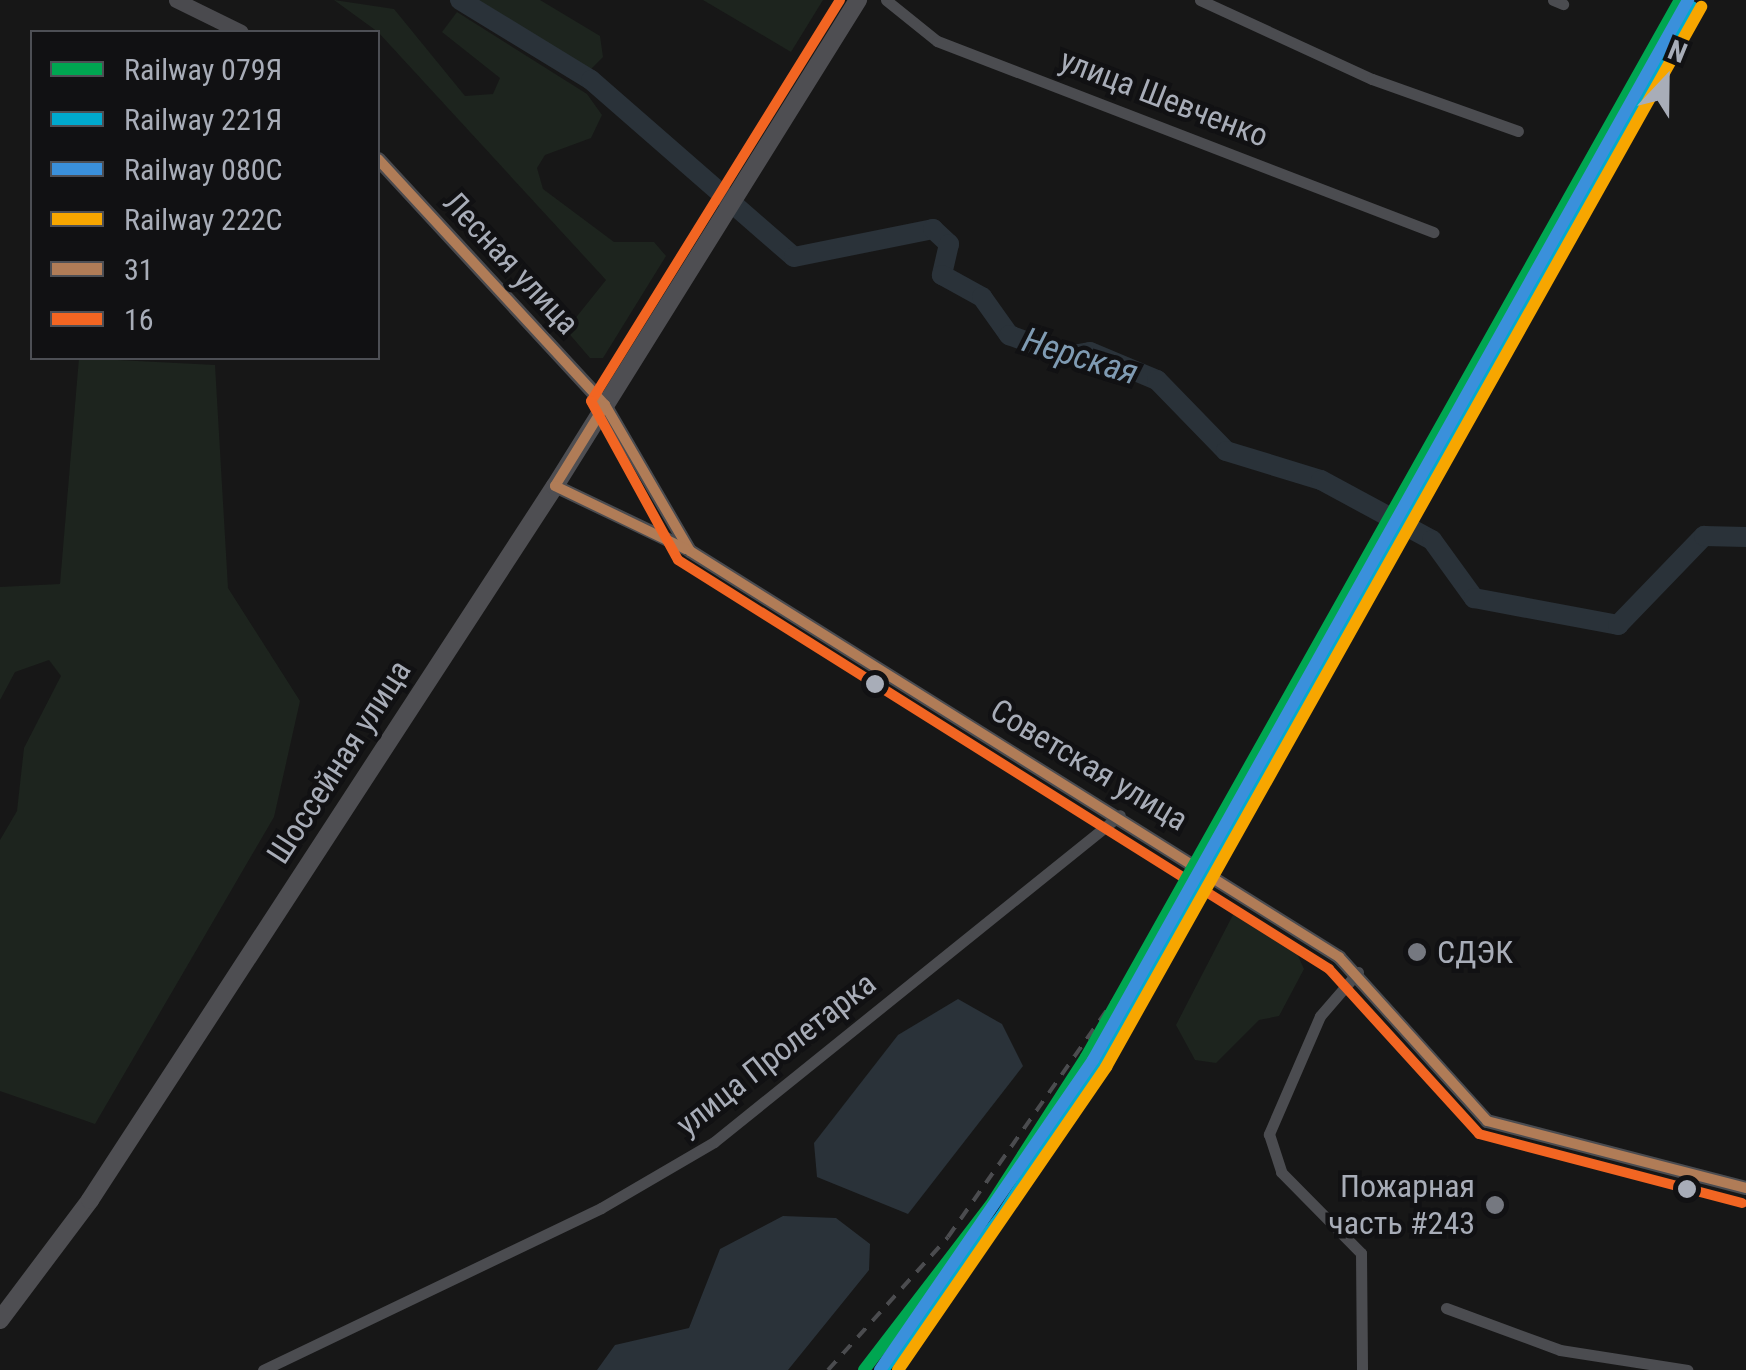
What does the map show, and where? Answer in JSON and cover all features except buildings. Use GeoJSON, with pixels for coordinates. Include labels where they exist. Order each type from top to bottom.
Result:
{"type":"FeatureCollection","features":[{"type":"Feature","properties":{"kind":"highway","name":"Шоссейная улица"},"geometry":{"type":"LineString","coordinates":[[0,1320],[24,1291],[555,486],[758,152],[858,0]]}},
{"type":"Feature","properties":{"kind":"main road"},"geometry":{"type":"LineString","coordinates":[[176,0],[237,30]]}},
{"type":"Feature","properties":{"kind":"main road","name":"Лесная улица"},"geometry":{"type":"LineString","coordinates":[[380,161],[605,404]]}},
{"type":"Feature","properties":{"kind":"street","name":"улица Шевченко"},"geometry":{"type":"LineString","coordinates":[[886,0],[937,41],[1433,232]]}},
{"type":"Feature","properties":{"kind":"street"},"geometry":{"type":"LineString","coordinates":[[1200,0],[1518,131]]}},
{"type":"Feature","properties":{"kind":"street","name":"Советская улица"},"geometry":{"type":"LineString","coordinates":[[605,404],[690,551],[1120,815],[1358,972],[1487,1121],[1746,1188]]}},
{"type":"Feature","properties":{"kind":"street"},"geometry":{"type":"LineString","coordinates":[[555,486],[690,551]]}},
{"type":"Feature","properties":{"kind":"street","name":"улица Пролетарка"},"geometry":{"type":"LineString","coordinates":[[263,1370],[602,1208],[714,1142],[1120,815]]}},
{"type":"Feature","properties":{"kind":"street"},"geometry":{"type":"LineString","coordinates":[[1358,972],[1320,1016],[1269,1134],[1281,1172],[1361,1253],[1362,1370]]}},
{"type":"Feature","properties":{"kind":"street"},"geometry":{"type":"LineString","coordinates":[[1446,1308],[1560,1350],[1686,1370]]}},
{"type":"Feature","properties":{"kind":"shaded area"},"geometry":{"type":"Polygon","coordinates":[[[334,0],[394,9],[465,96],[493,94],[500,78],[442,32],[457,12],[587,94],[602,115],[591,138],[545,155],[537,168],[543,189],[614,242],[654,242],[666,256],[603,358],[590,358],[566,330],[606,280],[380,30],[334,0]]]}},
{"type":"Feature","properties":{"kind":"shaded area"},"geometry":{"type":"Polygon","coordinates":[[[469,0],[540,0],[600,36],[603,57],[590,70],[554,56],[469,0]]]}},
{"type":"Feature","properties":{"kind":"shaded area"},"geometry":{"type":"Polygon","coordinates":[[[703,0],[823,0],[791,52],[703,0]]]}},
{"type":"Feature","properties":{"kind":"shaded area"},"geometry":{"type":"Polygon","coordinates":[[[79,360],[215,365],[228,588],[300,701],[274,817],[95,1124],[0,1091],[0,840],[17,811],[24,748],[61,676],[49,660],[15,672],[0,700],[0,587],[60,584],[79,360]]]}},
{"type":"Feature","properties":{"kind":"shaded area"},"geometry":{"type":"Polygon","coordinates":[[[1236,909],[1293,945],[1304,969],[1279,1016],[1259,1020],[1216,1063],[1195,1060],[1176,1025],[1236,909]]]}},
{"type":"Feature","properties":{"kind":"shaded area"},"geometry":{"type":"Polygon","coordinates":[[[958,999],[1002,1024],[1023,1066],[908,1214],[817,1177],[814,1143],[898,1035],[958,999]]]}},
{"type":"Feature","properties":{"kind":"shaded area"},"geometry":{"type":"Polygon","coordinates":[[[783,1216],[836,1218],[870,1244],[869,1270],[788,1370],[597,1370],[615,1345],[689,1328],[720,1249],[783,1216]]]}},
{"type":"Feature","properties":{"kind":"waterway","name":"Нерская"},"geometry":{"type":"LineString","coordinates":[[460,0],[591,80],[794,257],[933,229],[949,244],[942,275],[982,297],[1009,335],[1067,356],[1090,352],[1157,380],[1226,451],[1321,480],[1432,540],[1474,598],[1618,625],[1704,536],[1746,537]]}},
{"type":"Feature","properties":{"kind":"railway"},"geometry":{"type":"LineString","coordinates":[[828,1370],[948,1237],[1133,973]]}},
{"type":"Feature","properties":{"kind":"rail line","name":"079Я"},"geometry":{"type":"LineString","coordinates":[[864,1370],[990,1206],[1086,1057],[1680,0]]}},
{"type":"Feature","properties":{"kind":"rail line","name":"080С"},"geometry":{"type":"LineString","coordinates":[[880,1370],[1093,1060],[1688,0]]}},
{"type":"Feature","properties":{"kind":"rail line","name":"221Я"},"geometry":{"type":"LineString","coordinates":[[883,1370],[1002,1215],[1099,1064],[1693,7]]}},
{"type":"Feature","properties":{"kind":"rail line","name":"222С"},"geometry":{"type":"LineString","coordinates":[[898,1370],[1106,1067],[1701,7]]}},
{"type":"Feature","properties":{"kind":"transit line","name":"16"},"geometry":{"type":"LineString","coordinates":[[840,0],[591,401],[678,560],[1329,969],[1479,1134],[1742,1203]]}},
{"type":"Feature","properties":{"kind":"transit line","name":"31"},"geometry":{"type":"LineString","coordinates":[[380,161],[605,405],[690,551],[1339,957],[1487,1121],[1746,1188]]}},
{"type":"Feature","properties":{"kind":"transit line","name":"31"},"geometry":{"type":"LineString","coordinates":[[605,405],[555,486],[686,549]]}},
{"type":"Feature","properties":{"kind":"place","name":"СДЭК"},"geometry":{"type":"Point","coordinates":[1417,952]}},
{"type":"Feature","properties":{"kind":"place","name":"Пожарная часть #243"},"geometry":{"type":"Point","coordinates":[1495,1205]}}]}
